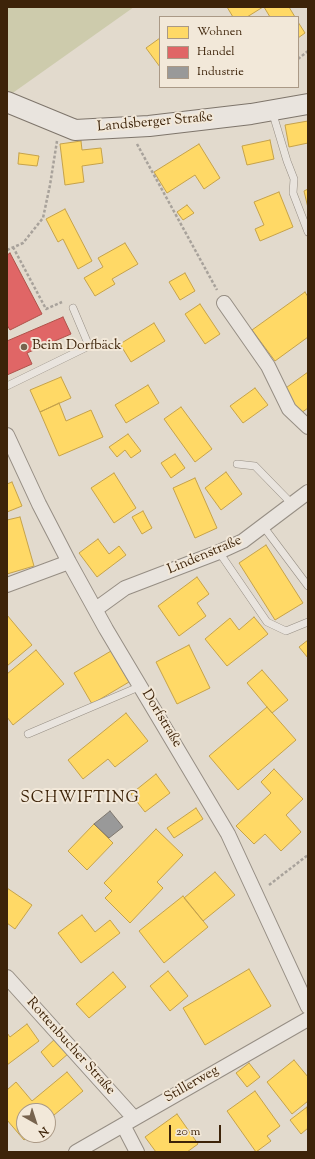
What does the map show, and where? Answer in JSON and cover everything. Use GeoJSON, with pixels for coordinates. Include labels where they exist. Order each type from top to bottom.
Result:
{"type":"FeatureCollection","features":[{"type":"Feature","properties":{"kind":"street","name":"Landsberger Straße"},"geometry":{"type":"LineString","coordinates":[[7,102],[75,130],[130,127],[272,111],[308,104]]}},
{"type":"Feature","properties":{"kind":"street"},"geometry":{"type":"LineString","coordinates":[[224,303],[268,366],[289,409],[308,427]]}},
{"type":"Feature","properties":{"kind":"street","name":"Dorfstraße"},"geometry":{"type":"LineString","coordinates":[[7,435],[39,504],[69,562],[228,834],[308,1007]]}},
{"type":"Feature","properties":{"kind":"street","name":"Lindenstraße"},"geometry":{"type":"LineString","coordinates":[[96,609],[125,588],[219,552],[243,541],[308,492]]}},
{"type":"Feature","properties":{"kind":"street"},"geometry":{"type":"LineString","coordinates":[[7,585],[69,562]]}},
{"type":"Feature","properties":{"kind":"street","name":"Rottenbucher Straße"},"geometry":{"type":"LineString","coordinates":[[7,977],[128,1121],[137,1152]]}},
{"type":"Feature","properties":{"kind":"street","name":"Stillerweg"},"geometry":{"type":"LineString","coordinates":[[76,1152],[308,1019]]}},
{"type":"Feature","properties":{"kind":"lane"},"geometry":{"type":"LineString","coordinates":[[272,111],[286,160],[294,179],[293,193],[308,232]]}},
{"type":"Feature","properties":{"kind":"lane"},"geometry":{"type":"LineString","coordinates":[[7,386],[89,346],[74,308]]}},
{"type":"Feature","properties":{"kind":"lane"},"geometry":{"type":"LineString","coordinates":[[237,464],[255,466],[292,504]]}},
{"type":"Feature","properties":{"kind":"lane"},"geometry":{"type":"LineString","coordinates":[[263,526],[308,586]]}},
{"type":"Feature","properties":{"kind":"lane"},"geometry":{"type":"LineString","coordinates":[[219,552],[267,622],[286,631],[308,622]]}},
{"type":"Feature","properties":{"kind":"lane"},"geometry":{"type":"LineString","coordinates":[[28,734],[141,686]]}},
{"type":"Feature","properties":{"kind":"path"},"geometry":{"type":"LineString","coordinates":[[299,58],[308,51]]}},
{"type":"Feature","properties":{"kind":"path"},"geometry":{"type":"LineString","coordinates":[[7,250],[22,243],[43,218],[50,186],[59,124]]}},
{"type":"Feature","properties":{"kind":"path"},"geometry":{"type":"LineString","coordinates":[[130,127],[135,140],[224,303]]}},
{"type":"Feature","properties":{"kind":"path"},"geometry":{"type":"LineString","coordinates":[[14,247],[46,309],[68,299],[74,308]]}},
{"type":"Feature","properties":{"kind":"path"},"geometry":{"type":"LineString","coordinates":[[256,894],[308,855]]}},
{"type":"Feature","properties":{"kind":"shaded area"},"geometry":{"type":"Polygon","coordinates":[[[7,7],[134,7],[7,97],[7,7]]]}},
{"type":"Feature","properties":{"kind":"building: Wohnen"},"geometry":{"type":"Polygon","coordinates":[[[227,7],[263,7],[249,16],[232,16],[227,7]]]}},
{"type":"Feature","properties":{"kind":"building: Wohnen"},"geometry":{"type":"Polygon","coordinates":[[[264,7],[289,7],[294,16],[269,16],[264,7]]]}},
{"type":"Feature","properties":{"kind":"building: Wohnen"},"geometry":{"type":"Polygon","coordinates":[[[299,24],[305,33],[299,37],[299,24]]]}},
{"type":"Feature","properties":{"kind":"building: Wohnen"},"geometry":{"type":"Polygon","coordinates":[[[159,39],[159,66],[146,48],[159,39]]]}},
{"type":"Feature","properties":{"kind":"building: Wohnen"},"geometry":{"type":"Polygon","coordinates":[[[308,121],[308,143],[289,147],[285,125],[308,121]]]}},
{"type":"Feature","properties":{"kind":"building: Wohnen"},"geometry":{"type":"Polygon","coordinates":[[[270,140],[274,159],[247,165],[242,146],[270,140]]]}},
{"type":"Feature","properties":{"kind":"building: Wohnen"},"geometry":{"type":"Polygon","coordinates":[[[81,141],[82,150],[101,148],[103,163],[82,166],[84,182],[65,185],[60,144],[81,141]]]}},
{"type":"Feature","properties":{"kind":"building: Wohnen"},"geometry":{"type":"Polygon","coordinates":[[[199,144],[220,178],[204,189],[195,175],[167,193],[154,172],[199,144]]]}},
{"type":"Feature","properties":{"kind":"building: Wohnen"},"geometry":{"type":"Polygon","coordinates":[[[19,153],[39,156],[37,166],[18,164],[19,153]]]}},
{"type":"Feature","properties":{"kind":"building: Wohnen"},"geometry":{"type":"Polygon","coordinates":[[[308,189],[308,208],[304,191],[308,189]]]}},
{"type":"Feature","properties":{"kind":"building: Wohnen"},"geometry":{"type":"Polygon","coordinates":[[[279,192],[293,227],[260,241],[255,229],[264,225],[254,202],[279,192]]]}},
{"type":"Feature","properties":{"kind":"building: Wohnen"},"geometry":{"type":"Polygon","coordinates":[[[187,205],[194,213],[183,220],[177,212],[187,205]]]}},
{"type":"Feature","properties":{"kind":"building: Wohnen"},"geometry":{"type":"Polygon","coordinates":[[[65,209],[92,261],[78,269],[63,239],[58,242],[46,219],[65,209]]]}},
{"type":"Feature","properties":{"kind":"building: Wohnen"},"geometry":{"type":"Polygon","coordinates":[[[125,243],[138,264],[112,279],[115,284],[95,296],[84,278],[103,267],[98,258],[125,243]]]}},
{"type":"Feature","properties":{"kind":"building: Wohnen"},"geometry":{"type":"Polygon","coordinates":[[[185,273],[195,291],[180,300],[169,282],[185,273]]]}},
{"type":"Feature","properties":{"kind":"building: Wohnen"},"geometry":{"type":"Polygon","coordinates":[[[305,292],[308,297],[308,337],[275,361],[252,330],[305,292]]]}},
{"type":"Feature","properties":{"kind":"building: Wohnen"},"geometry":{"type":"Polygon","coordinates":[[[200,304],[220,334],[205,344],[185,314],[200,304]]]}},
{"type":"Feature","properties":{"kind":"building: Wohnen"},"geometry":{"type":"Polygon","coordinates":[[[154,323],[165,341],[131,362],[120,344],[154,323]]]}},
{"type":"Feature","properties":{"kind":"building: Wohnen"},"geometry":{"type":"Polygon","coordinates":[[[308,372],[308,408],[301,413],[283,390],[308,372]]]}},
{"type":"Feature","properties":{"kind":"building: Wohnen"},"geometry":{"type":"Polygon","coordinates":[[[61,377],[71,398],[40,412],[30,390],[61,377]]]}},
{"type":"Feature","properties":{"kind":"building: Wohnen"},"geometry":{"type":"Polygon","coordinates":[[[148,385],[159,403],[126,423],[115,405],[148,385]]]}},
{"type":"Feature","properties":{"kind":"building: Wohnen"},"geometry":{"type":"Polygon","coordinates":[[[255,388],[268,405],[243,423],[230,406],[255,388]]]}},
{"type":"Feature","properties":{"kind":"building: Wohnen"},"geometry":{"type":"Polygon","coordinates":[[[59,403],[66,421],[91,410],[103,437],[59,456],[40,412],[59,403]]]}},
{"type":"Feature","properties":{"kind":"building: Wohnen"},"geometry":{"type":"Polygon","coordinates":[[[181,407],[212,449],[195,462],[164,419],[181,407]]]}},
{"type":"Feature","properties":{"kind":"building: Wohnen"},"geometry":{"type":"Polygon","coordinates":[[[128,434],[141,451],[131,458],[125,450],[117,457],[109,447],[128,434]]]}},
{"type":"Feature","properties":{"kind":"building: Wohnen"},"geometry":{"type":"Polygon","coordinates":[[[175,454],[185,468],[171,478],[161,463],[175,454]]]}},
{"type":"Feature","properties":{"kind":"building: Wohnen"},"geometry":{"type":"Polygon","coordinates":[[[226,472],[242,494],[221,510],[205,488],[226,472]]]}},
{"type":"Feature","properties":{"kind":"building: Wohnen"},"geometry":{"type":"Polygon","coordinates":[[[114,473],[136,508],[114,523],[91,488],[114,473]]]}},
{"type":"Feature","properties":{"kind":"building: Wohnen"},"geometry":{"type":"Polygon","coordinates":[[[195,478],[217,528],[195,538],[173,488],[195,478]]]}},
{"type":"Feature","properties":{"kind":"building: Wohnen"},"geometry":{"type":"Polygon","coordinates":[[[12,482],[22,506],[7,512],[7,484],[12,482]]]}},
{"type":"Feature","properties":{"kind":"building: Wohnen"},"geometry":{"type":"Polygon","coordinates":[[[143,511],[152,528],[142,534],[132,517],[143,511]]]}},
{"type":"Feature","properties":{"kind":"building: Wohnen"},"geometry":{"type":"Polygon","coordinates":[[[20,517],[34,566],[7,574],[7,520],[20,517]]]}},
{"type":"Feature","properties":{"kind":"building: Wohnen"},"geometry":{"type":"Polygon","coordinates":[[[98,539],[109,554],[119,546],[126,555],[97,577],[79,553],[98,539]]]}},
{"type":"Feature","properties":{"kind":"building: Wohnen"},"geometry":{"type":"Polygon","coordinates":[[[266,545],[303,603],[275,620],[239,563],[266,545]]]}},
{"type":"Feature","properties":{"kind":"building: Wohnen"},"geometry":{"type":"Polygon","coordinates":[[[197,577],[209,594],[197,603],[206,616],[179,636],[158,606],[197,577]]]}},
{"type":"Feature","properties":{"kind":"building: Wohnen"},"geometry":{"type":"Polygon","coordinates":[[[7,615],[32,645],[7,666],[7,615]]]}},
{"type":"Feature","properties":{"kind":"building: Wohnen"},"geometry":{"type":"Polygon","coordinates":[[[254,617],[268,634],[227,666],[205,639],[230,618],[239,630],[254,617]]]}},
{"type":"Feature","properties":{"kind":"building: Wohnen"},"geometry":{"type":"Polygon","coordinates":[[[308,640],[308,658],[299,647],[308,640]]]}},
{"type":"Feature","properties":{"kind":"building: Wohnen"},"geometry":{"type":"Polygon","coordinates":[[[189,645],[210,688],[177,704],[156,662],[189,645]]]}},
{"type":"Feature","properties":{"kind":"building: Wohnen"},"geometry":{"type":"Polygon","coordinates":[[[36,650],[64,684],[13,725],[7,717],[7,674],[36,650]]]}},
{"type":"Feature","properties":{"kind":"building: Wohnen"},"geometry":{"type":"Polygon","coordinates":[[[111,651],[129,682],[92,704],[74,673],[111,651]]]}},
{"type":"Feature","properties":{"kind":"building: Wohnen"},"geometry":{"type":"Polygon","coordinates":[[[262,670],[288,700],[272,713],[247,683],[262,670]]]}},
{"type":"Feature","properties":{"kind":"building: Wohnen"},"geometry":{"type":"Polygon","coordinates":[[[267,707],[296,740],[238,790],[209,756],[267,707]]]}},
{"type":"Feature","properties":{"kind":"building: Wohnen"},"geometry":{"type":"Polygon","coordinates":[[[126,713],[148,741],[115,767],[108,759],[83,779],[68,760],[126,713]]]}},
{"type":"Feature","properties":{"kind":"building: Wohnen"},"geometry":{"type":"Polygon","coordinates":[[[274,769],[303,799],[286,815],[301,832],[281,851],[265,834],[254,844],[236,826],[271,793],[261,782],[274,769]]]}},
{"type":"Feature","properties":{"kind":"building: Wohnen"},"geometry":{"type":"Polygon","coordinates":[[[156,774],[170,793],[145,812],[131,794],[156,774]]]}},
{"type":"Feature","properties":{"kind":"building: Wohnen"},"geometry":{"type":"Polygon","coordinates":[[[196,808],[203,819],[174,838],[167,828],[196,808]]]}},
{"type":"Feature","properties":{"kind":"building: Wohnen"},"geometry":{"type":"Polygon","coordinates":[[[94,824],[113,843],[87,870],[68,851],[94,824]]]}},
{"type":"Feature","properties":{"kind":"building: Wohnen"},"geometry":{"type":"Polygon","coordinates":[[[156,829],[183,855],[157,882],[163,888],[130,923],[105,898],[112,891],[104,883],[156,829]]]}},
{"type":"Feature","properties":{"kind":"building: Wohnen"},"geometry":{"type":"Polygon","coordinates":[[[215,872],[235,895],[203,921],[184,898],[215,872]]]}},
{"type":"Feature","properties":{"kind":"building: Wohnen"},"geometry":{"type":"Polygon","coordinates":[[[7,888],[32,905],[15,929],[7,923],[7,888]]]}},
{"type":"Feature","properties":{"kind":"building: Wohnen"},"geometry":{"type":"Polygon","coordinates":[[[183,896],[208,927],[164,963],[139,931],[183,896]]]}},
{"type":"Feature","properties":{"kind":"building: Wohnen"},"geometry":{"type":"Polygon","coordinates":[[[82,915],[95,932],[110,920],[120,933],[81,963],[58,933],[82,915]]]}},
{"type":"Feature","properties":{"kind":"building: Wohnen"},"geometry":{"type":"Polygon","coordinates":[[[249,969],[271,1006],[205,1045],[183,1008],[249,969]]]}},
{"type":"Feature","properties":{"kind":"building: Wohnen"},"geometry":{"type":"Polygon","coordinates":[[[168,971],[188,996],[170,1011],[150,986],[168,971]]]}},
{"type":"Feature","properties":{"kind":"building: Wohnen"},"geometry":{"type":"Polygon","coordinates":[[[113,972],[126,987],[89,1018],[76,1004],[113,972]]]}},
{"type":"Feature","properties":{"kind":"building: Wohnen"},"geometry":{"type":"Polygon","coordinates":[[[27,1024],[39,1041],[7,1065],[7,1033],[10,1037],[27,1024]]]}},
{"type":"Feature","properties":{"kind":"building: Wohnen"},"geometry":{"type":"Polygon","coordinates":[[[56,1038],[69,1053],[53,1067],[41,1052],[56,1038]]]}},
{"type":"Feature","properties":{"kind":"building: Wohnen"},"geometry":{"type":"Polygon","coordinates":[[[294,1060],[308,1077],[308,1101],[292,1114],[267,1082],[294,1060]]]}},
{"type":"Feature","properties":{"kind":"building: Wohnen"},"geometry":{"type":"Polygon","coordinates":[[[249,1063],[260,1077],[247,1087],[236,1073],[249,1063]]]}},
{"type":"Feature","properties":{"kind":"building: Wohnen"},"geometry":{"type":"Polygon","coordinates":[[[67,1072],[83,1091],[56,1113],[56,1103],[16,1103],[16,1131],[7,1120],[7,1090],[16,1082],[32,1101],[67,1072]]]}},
{"type":"Feature","properties":{"kind":"building: Wohnen"},"geometry":{"type":"Polygon","coordinates":[[[255,1091],[280,1126],[267,1136],[271,1141],[256,1152],[227,1111],[255,1091]]]}},
{"type":"Feature","properties":{"kind":"building: Wohnen"},"geometry":{"type":"Polygon","coordinates":[[[307,1107],[308,1128],[301,1134],[290,1120],[307,1107]]]}},
{"type":"Feature","properties":{"kind":"building: Wohnen"},"geometry":{"type":"Polygon","coordinates":[[[177,1114],[198,1144],[187,1152],[156,1152],[145,1137],[177,1114]]]}},
{"type":"Feature","properties":{"kind":"building: Handel"},"geometry":{"type":"Polygon","coordinates":[[[10,253],[42,314],[10,330],[7,325],[7,255],[10,253]]]}},
{"type":"Feature","properties":{"kind":"building: Handel","name":"Beim Dorfbäck"},"geometry":{"type":"Polygon","coordinates":[[[63,317],[71,334],[27,353],[32,364],[7,375],[7,341],[63,317]]]}},
{"type":"Feature","properties":{"kind":"building: Industrie"},"geometry":{"type":"Polygon","coordinates":[[[110,811],[123,827],[109,838],[94,824],[110,811]]]}},
{"type":"Feature","properties":{"kind":"place","name":"Beim Dorfbäck"},"geometry":{"type":"Point","coordinates":[24,347]}},
{"type":"Feature","properties":{"kind":"district","name":"SCHWIFTING"},"geometry":{"type":"Point","coordinates":[80,799]}}]}
